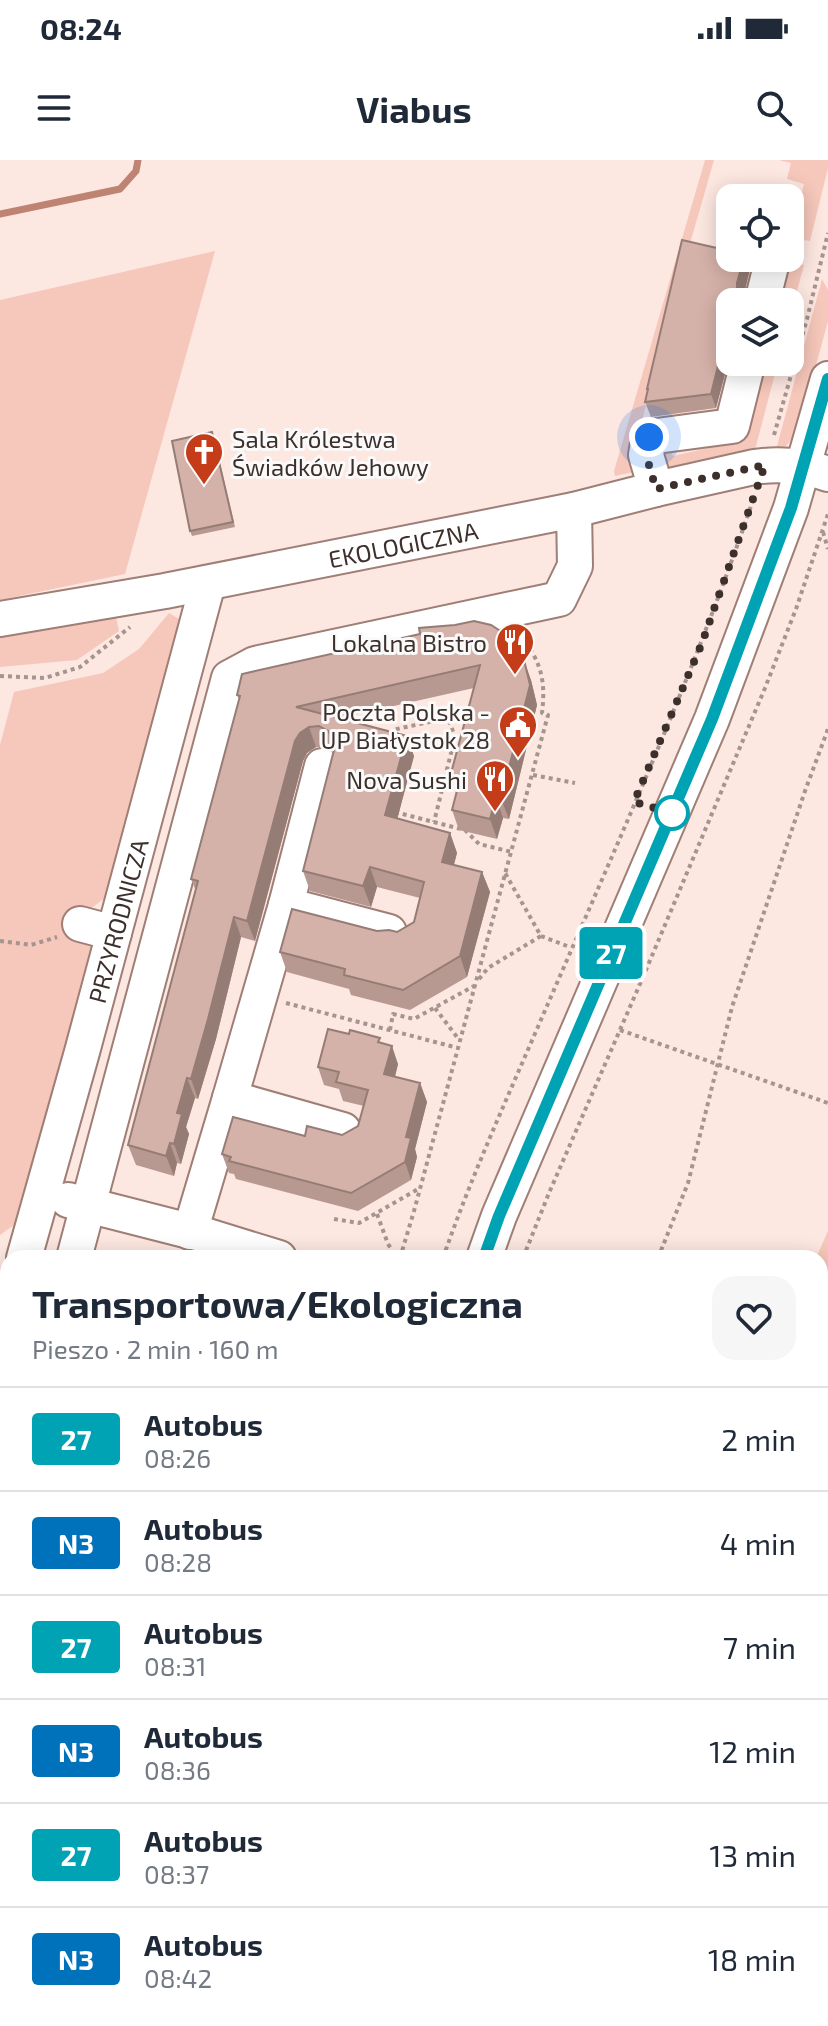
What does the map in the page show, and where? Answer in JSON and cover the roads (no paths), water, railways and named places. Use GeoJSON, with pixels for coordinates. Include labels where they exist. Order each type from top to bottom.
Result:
{"type":"FeatureCollection","features":[{"type":"Feature","properties":{"kind":"street"},"geometry":{"type":"LineString","coordinates":[[656,489],[646,455],[649,437],[732,426],[744,376]]}},
{"type":"Feature","properties":{"kind":"street"},"geometry":{"type":"LineString","coordinates":[[487,1250],[712,719],[791,508],[816,470],[828,379]]}},
{"type":"Feature","properties":{"kind":"street","name":"EKOLOGICZNA"},"geometry":{"type":"LineString","coordinates":[[0,619],[208,583],[574,510],[765,465],[816,470]]}},
{"type":"Feature","properties":{"kind":"street"},"geometry":{"type":"LineString","coordinates":[[76,1250],[229,678],[255,664],[559,599],[575,566],[574,510]]}},
{"type":"Feature","properties":{"kind":"street","name":"PRZYRODNICZA"},"geometry":{"type":"LineString","coordinates":[[26,1250],[208,583]]}},
{"type":"Feature","properties":{"kind":"street"},"geometry":{"type":"LineString","coordinates":[[190,1232],[286,905],[322,766]]}},
{"type":"Feature","properties":{"kind":"street"},"geometry":{"type":"LineString","coordinates":[[286,905],[389,932]]}},
{"type":"Feature","properties":{"kind":"street"},"geometry":{"type":"LineString","coordinates":[[80,924],[114,933]]}},
{"type":"Feature","properties":{"kind":"street"},"geometry":{"type":"LineString","coordinates":[[230,1098],[343,1130]]}},
{"type":"Feature","properties":{"kind":"street"},"geometry":{"type":"LineString","coordinates":[[43,1194],[252,1250]]}},
{"type":"Feature","properties":{"kind":"waterway"},"geometry":{"type":"LineString","coordinates":[[0,214],[120,189],[136,171],[138,160]]}},
{"type":"Feature","properties":{"kind":"place","name":"Sala Królestwa Świadków Jehowy"},"geometry":{"type":"Point","coordinates":[204,486]}},
{"type":"Feature","properties":{"kind":"place","name":"Lokalna Bistro"},"geometry":{"type":"Point","coordinates":[515,676]}},
{"type":"Feature","properties":{"kind":"place","name":"Poczta Polska - UP Białystok 28"},"geometry":{"type":"Point","coordinates":[518,759]}},
{"type":"Feature","properties":{"kind":"place","name":"Nova Sushi"},"geometry":{"type":"Point","coordinates":[495,813]}}]}
